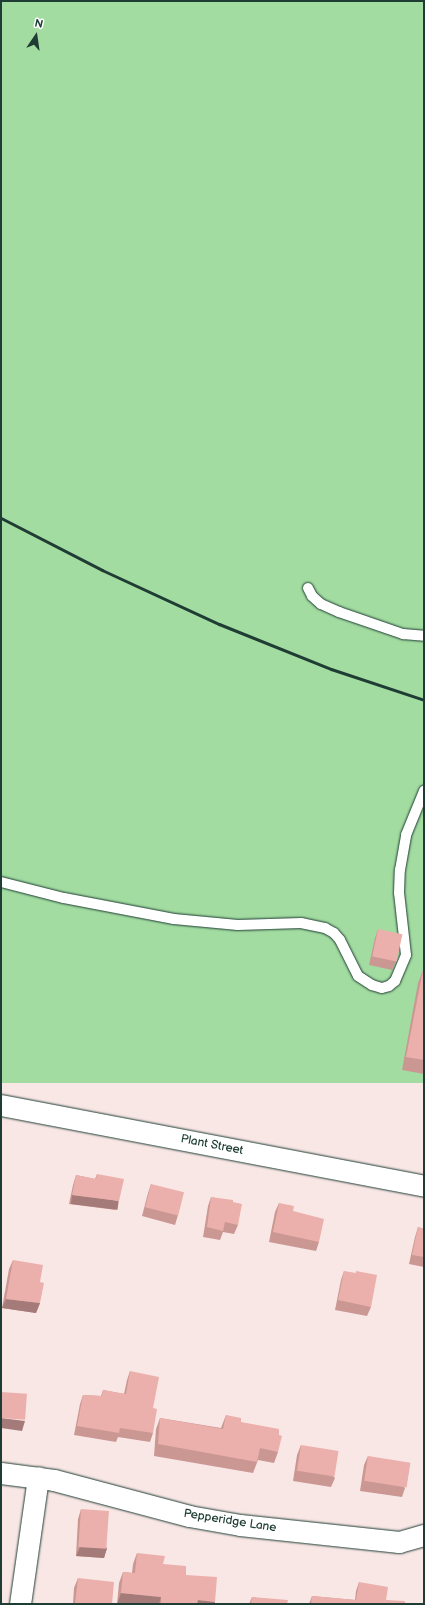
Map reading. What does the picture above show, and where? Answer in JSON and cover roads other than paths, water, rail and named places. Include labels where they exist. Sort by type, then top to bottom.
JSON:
[{"type":"street","name":"Plant Street","points":[[1,1105],[424,1186]]},
{"type":"street","name":"Pepperidge Lane","points":[[1,1474],[38,1477],[76,1485],[189,1516],[240,1525],[399,1542],[424,1535]]},
{"type":"street","points":[[20,1604],[38,1477]]},
{"type":"lane","points":[[308,588],[312,596],[321,604],[338,612],[403,634],[424,636]]},
{"type":"lane","points":[[1,882],[64,898],[174,919],[238,925],[301,923],[324,928],[334,933],[340,940],[358,976],[372,985],[382,988],[390,986],[395,981],[406,955],[399,893],[400,870],[408,831],[424,791]]},
{"type":"railway","points":[[1,518],[102,570],[219,624],[331,669],[424,700]]}]
